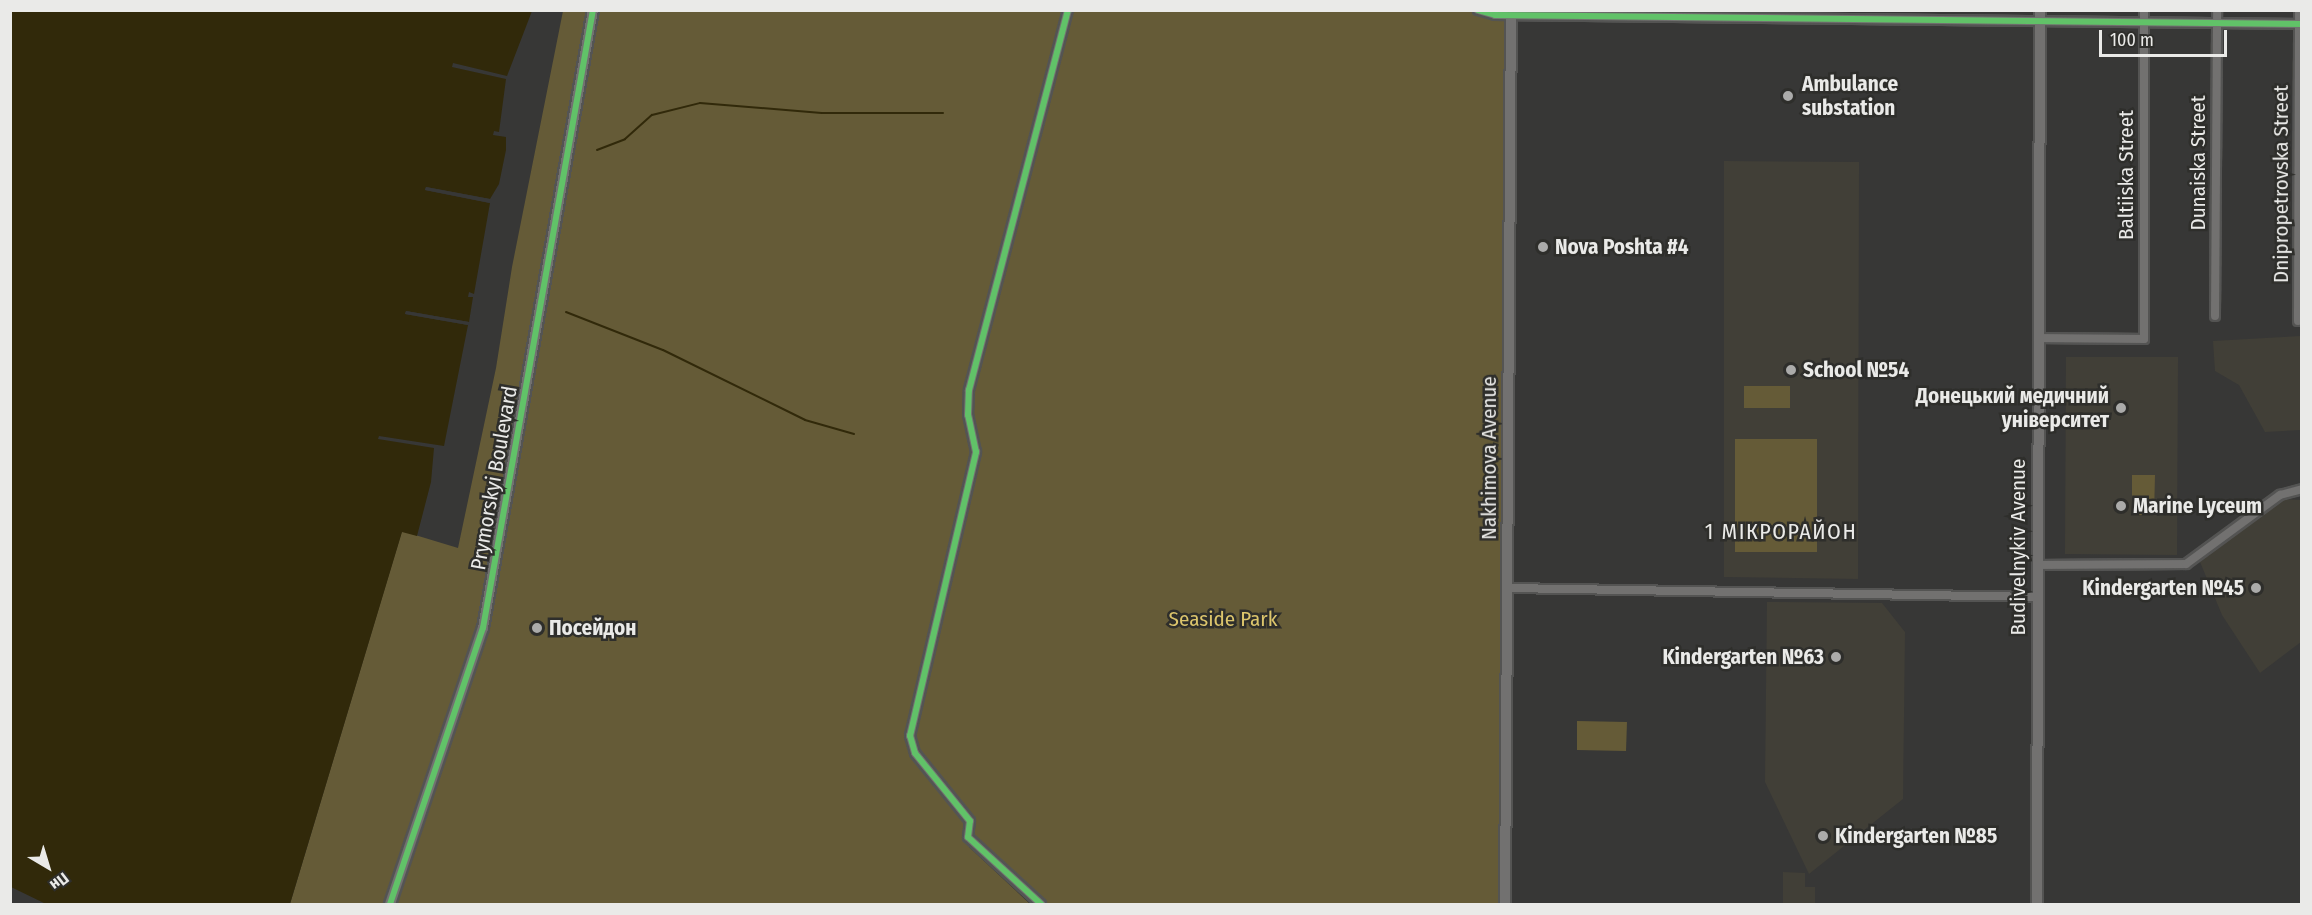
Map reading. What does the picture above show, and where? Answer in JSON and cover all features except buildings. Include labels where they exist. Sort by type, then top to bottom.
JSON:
[{"type":"main road","name":"Prymorskyi Boulevard","points":[[390,904],[483,628],[593,10]]},
{"type":"main road","name":"Nakhimova Avenue","points":[[1505,904],[1511,13]]},
{"type":"main road","name":"Budivelnykiv Avenue","points":[[2037,904],[2040,15]]},
{"type":"street","points":[[1041,904],[968,837],[970,821],[915,753],[910,736],[976,452],[968,415],[969,390],[1068,10]]},
{"type":"street","points":[[1478,10],[1511,13],[2040,15],[2144,22],[2300,24]]},
{"type":"street","name":"Baltiiska Street","points":[[2038,338],[2144,339],[2144,10]]},
{"type":"street","name":"Dunaiska Street","points":[[2215,316],[2217,10]]},
{"type":"street","name":"Dnipropetrovska Street","points":[[2298,321],[2300,10]]},
{"type":"street","points":[[2037,565],[2186,564],[2280,495],[2301,489]]},
{"type":"street","points":[[1508,588],[2037,597]]},
{"type":"shaded area","points":[[10,11],[532,11],[507,76],[453,63],[452,67],[506,79],[499,132],[494,131],[493,135],[506,137],[506,150],[499,184],[490,199],[426,187],[425,190],[490,203],[474,294],[469,292],[468,297],[473,297],[469,322],[406,311],[405,314],[468,325],[444,446],[379,436],[378,439],[434,448],[431,482],[417,536],[402,532],[290,904],[46,904],[11,887]]},
{"type":"shaded area","name":"School №54","points":[[1724,161],[1859,162],[1858,579],[1724,577]]},
{"type":"shaded area","points":[[2301,336],[2301,430],[2265,432],[2239,385],[2215,371],[2213,341]]},
{"type":"shaded area","points":[[2066,357],[2178,357],[2177,555],[2065,554]]},
{"type":"shaded area","name":"Kindergarten №45","points":[[2282,499],[2301,500],[2301,642],[2260,673],[2222,615],[2200,562]]},
{"type":"shaded area","points":[[1767,602],[1882,603],[1905,632],[1903,799],[1809,874],[1765,782]]},
{"type":"shaded area","points":[[1783,872],[1805,873],[1805,887],[1815,887],[1815,904],[1783,904]]},
{"type":"green space","points":[[563,11],[589,11],[478,627],[384,904],[290,904],[402,531],[458,548],[496,368],[512,267]]},
{"type":"green space","name":"Seaside Park","points":[[599,11],[1510,11],[1502,904],[1041,904],[971,840],[969,847],[1030,904],[396,904],[488,631]]},
{"type":"green space","points":[[1744,386],[1790,386],[1790,408],[1744,408]]},
{"type":"green space","points":[[1735,439],[1817,439],[1817,552],[1735,552]]},
{"type":"green space","points":[[2132,475],[2155,475],[2154,515],[2132,515]]},
{"type":"green space","points":[[1577,721],[1627,722],[1626,751],[1577,750]]},
{"type":"pier","points":[[426,187],[490,199],[490,203],[425,190]]},
{"type":"pier","points":[[406,311],[469,322],[468,325],[405,314]]},
{"type":"waterway","points":[[597,150],[625,139],[652,115],[700,103],[822,113],[943,113]]},
{"type":"waterway","points":[[566,312],[663,350],[805,420],[854,434]]},
{"type":"cycle path","points":[[390,904],[483,628],[593,10]]},
{"type":"cycle path","points":[[1041,904],[968,837],[970,821],[915,753],[910,736],[976,452],[968,415],[969,390],[1068,10]]},
{"type":"cycle path","points":[[1478,10],[1495,15],[2302,24]]},
{"type":"place","name":"Ambulance substation","points":[[1788,96]]},
{"type":"place","name":"Nova Poshta #4","points":[[1543,247]]},
{"type":"place","name":"School №54","points":[[1791,370]]},
{"type":"place","name":"Донецький медичний університет","points":[[2121,408]]},
{"type":"place","name":"Marine Lyceum","points":[[2121,506]]},
{"type":"place","name":"Kindergarten №45","points":[[2256,588]]},
{"type":"place","name":"Посейдон","points":[[537,628]]},
{"type":"place","name":"Kindergarten №63","points":[[1836,657]]},
{"type":"place","name":"Kindergarten №85","points":[[1823,836]]},
{"type":"district","name":"1 МІКРОРАЙОН","points":[[1781,532]]}]
